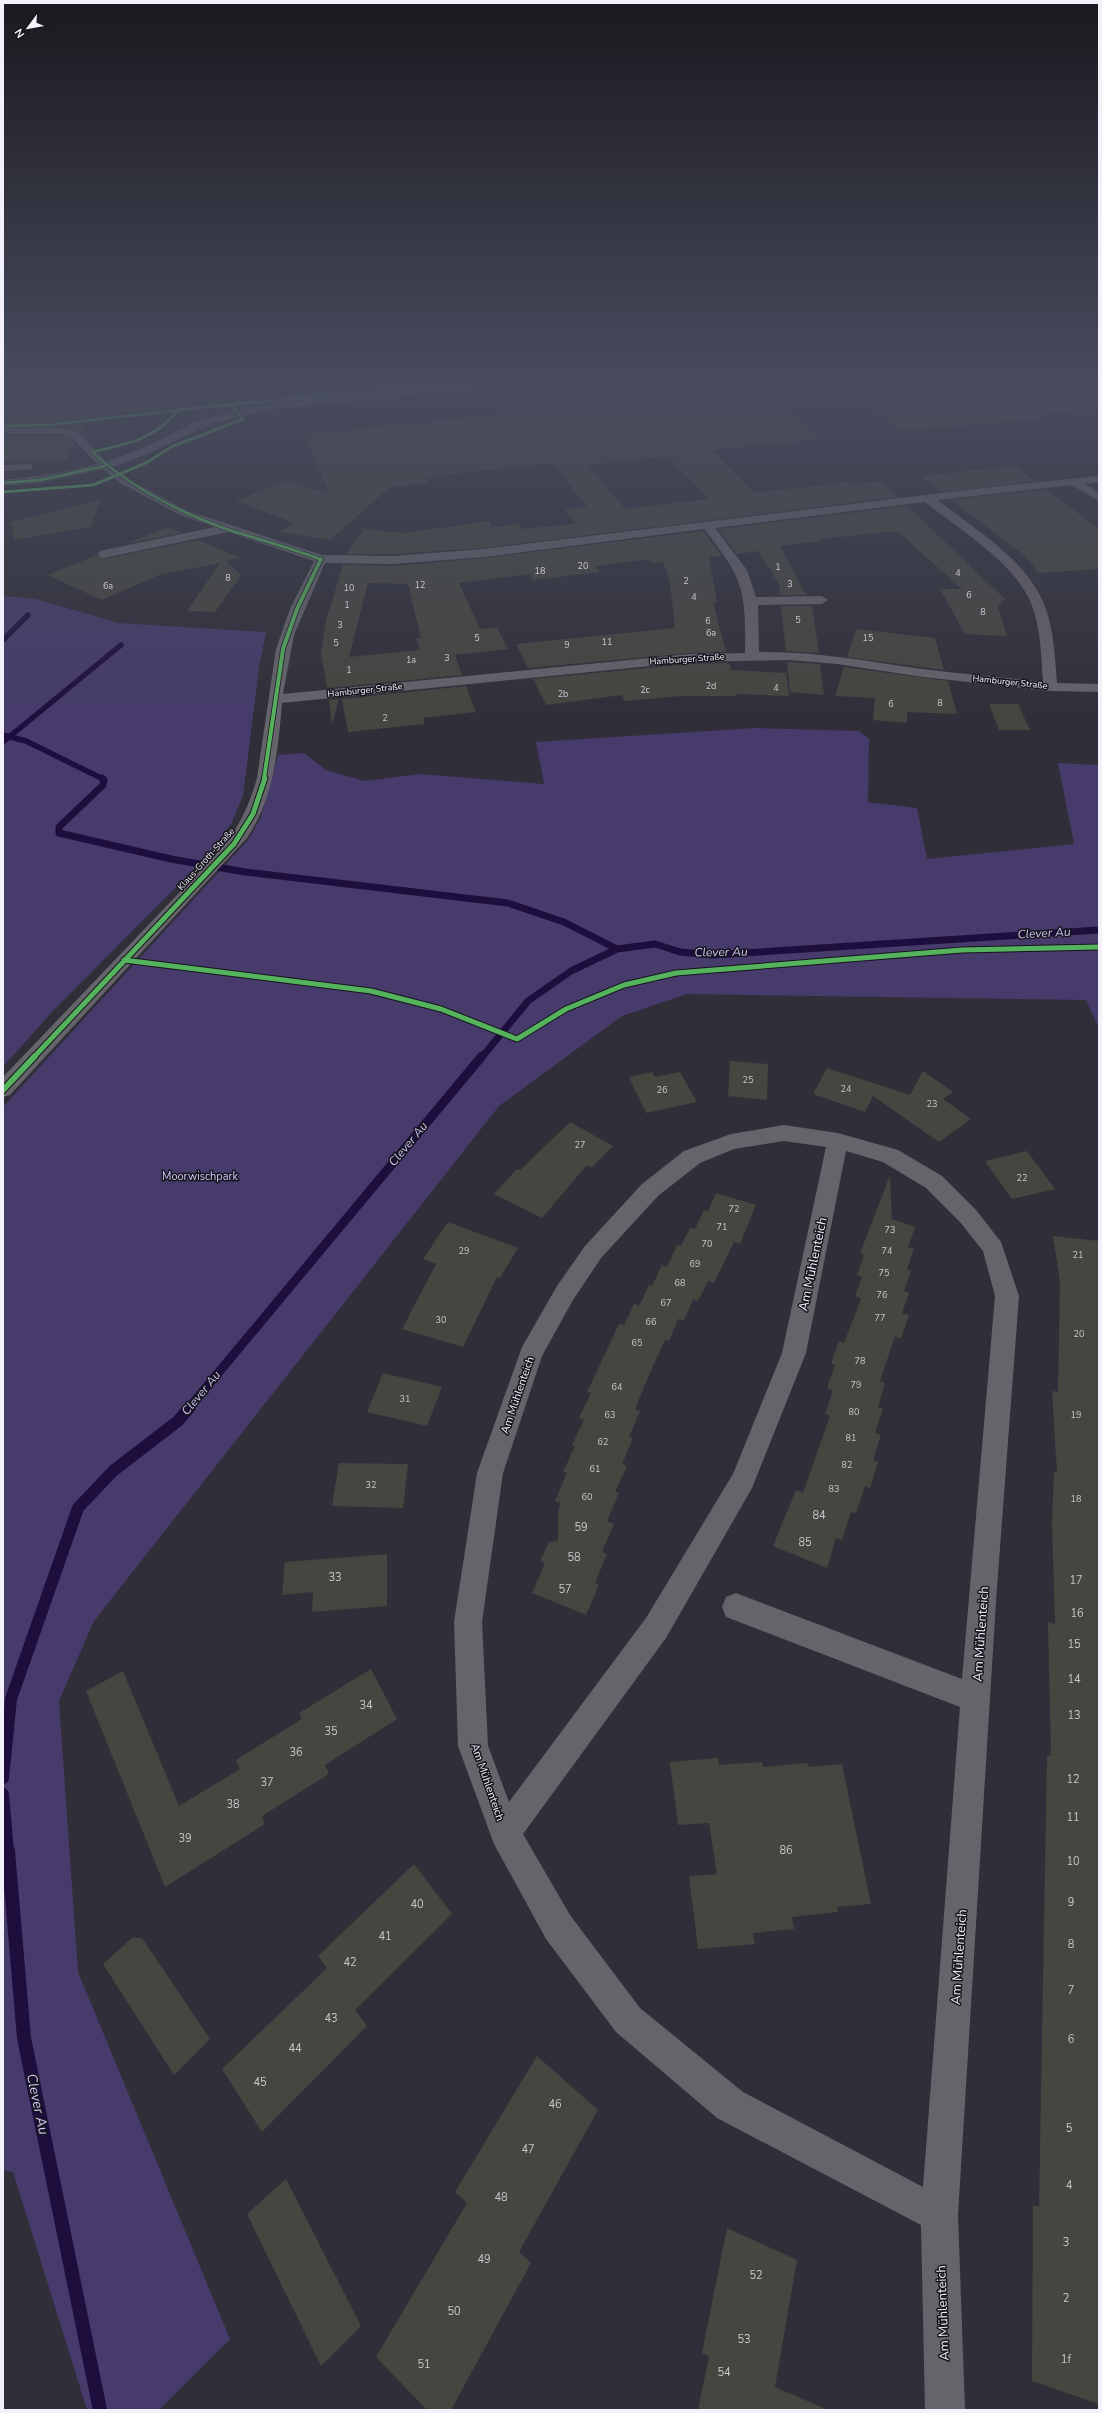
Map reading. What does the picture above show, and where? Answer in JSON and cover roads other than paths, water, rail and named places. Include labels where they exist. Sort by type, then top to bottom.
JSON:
[{"type":"street","points":[[158,499],[184,512],[321,559],[393,560],[484,553],[923,499]]},
{"type":"street","points":[[929,499],[1010,565],[1034,595],[1046,635],[1050,687]]},
{"type":"street","points":[[707,525],[741,570],[750,601],[753,622],[752,656]]},
{"type":"street","points":[[104,554],[229,528]]},
{"type":"street","name":"Klaus-Groth-Straße","points":[[3,1090],[240,835],[253,815],[260,796],[270,746],[280,662],[294,610],[321,559]]},
{"type":"street","points":[[750,601],[822,600]]},
{"type":"street","name":"Hamburger Straße","points":[[276,700],[682,658],[752,656],[837,660],[923,673],[1050,687],[1099,688]]},
{"type":"street","name":"Am Mühlenteich","points":[[939,2215],[730,2105],[628,2020],[558,1927],[505,1833],[473,1746],[468,1622],[490,1473],[531,1354],[565,1293],[593,1252],[650,1190],[692,1157],[731,1142],[784,1134],[838,1141],[890,1156],[934,1182],[968,1216],[993,1248],[1007,1296],[939,2215],[945,2410]]},
{"type":"street","name":"Am Mühlenteich","points":[[505,1833],[656,1628],[743,1480],[794,1353],[838,1141]]},
{"type":"street","points":[[736,1607],[976,1699]]},
{"type":"waterway","points":[[3,640],[28,615]]},
{"type":"waterway","points":[[9,737],[121,645]]},
{"type":"waterway","points":[[3,735],[9,737]]},
{"type":"waterway","points":[[3,742],[9,737]]},
{"type":"waterway","points":[[9,737],[26,741],[103,779]]},
{"type":"waterway","points":[[103,779],[103,785],[59,827],[59,833],[171,859],[245,872],[508,903],[564,922],[617,949]]},
{"type":"waterway","name":"Clever Au","points":[[617,949],[655,944],[680,952],[712,955],[1099,930]]},
{"type":"waterway","name":"Clever Au","points":[[482,1057],[528,1001],[571,971],[617,949]]},
{"type":"waterway","name":"Clever Au","points":[[189,1408],[482,1056]]},
{"type":"waterway","name":"Clever Au","points":[[3,1778],[11,1699],[78,1508],[113,1471],[178,1421],[190,1407]]},
{"type":"waterway","name":"Clever Au","points":[[3,1794],[8,1852]]},
{"type":"waterway","name":"Clever Au","points":[[8,1851],[24,2038],[100,2410]]},
{"type":"park label","name":"Moorwischpark","points":[[200,1176]]}]
